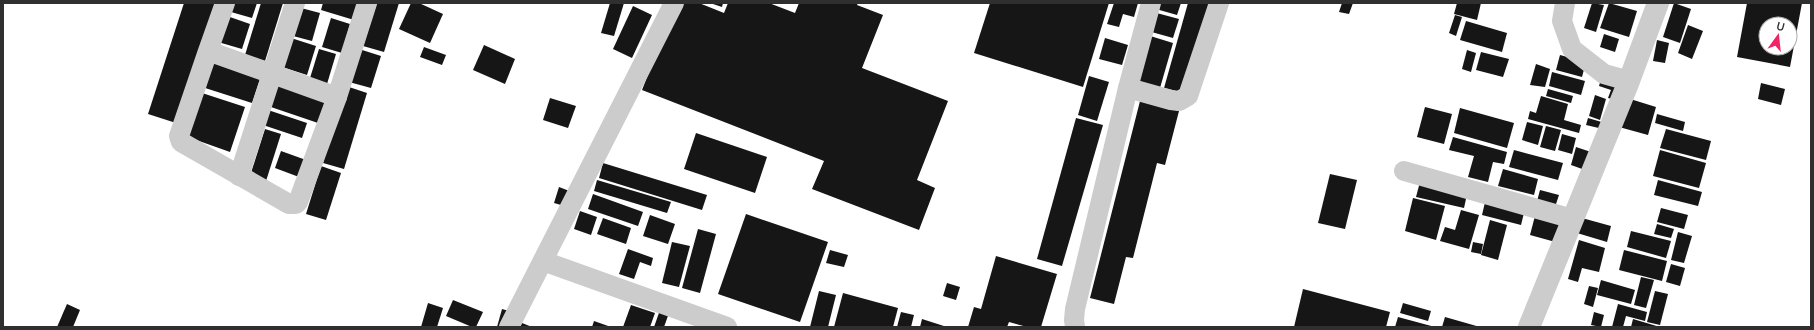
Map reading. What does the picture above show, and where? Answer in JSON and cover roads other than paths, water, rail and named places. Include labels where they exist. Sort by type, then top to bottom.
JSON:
[{"type":"street","points":[[225,3],[179,139],[181,142],[289,204],[296,204],[298,202],[337,97],[367,3]]},
{"type":"street","points":[[239,176],[295,3]]},
{"type":"street","points":[[509,327],[674,3]]},
{"type":"street","points":[[1075,327],[1075,308],[1128,88],[1151,3]]},
{"type":"street","points":[[1128,88],[1178,101],[1188,96],[1219,3]]},
{"type":"street","points":[[1565,3],[1562,21],[1572,49],[1604,74],[1629,81]]},
{"type":"street","points":[[1529,327],[1629,81],[1658,3]]},
{"type":"street","points":[[208,51],[337,97]]},
{"type":"street","points":[[1404,171],[1573,219]]},
{"type":"street","points":[[543,261],[726,327]]}]
